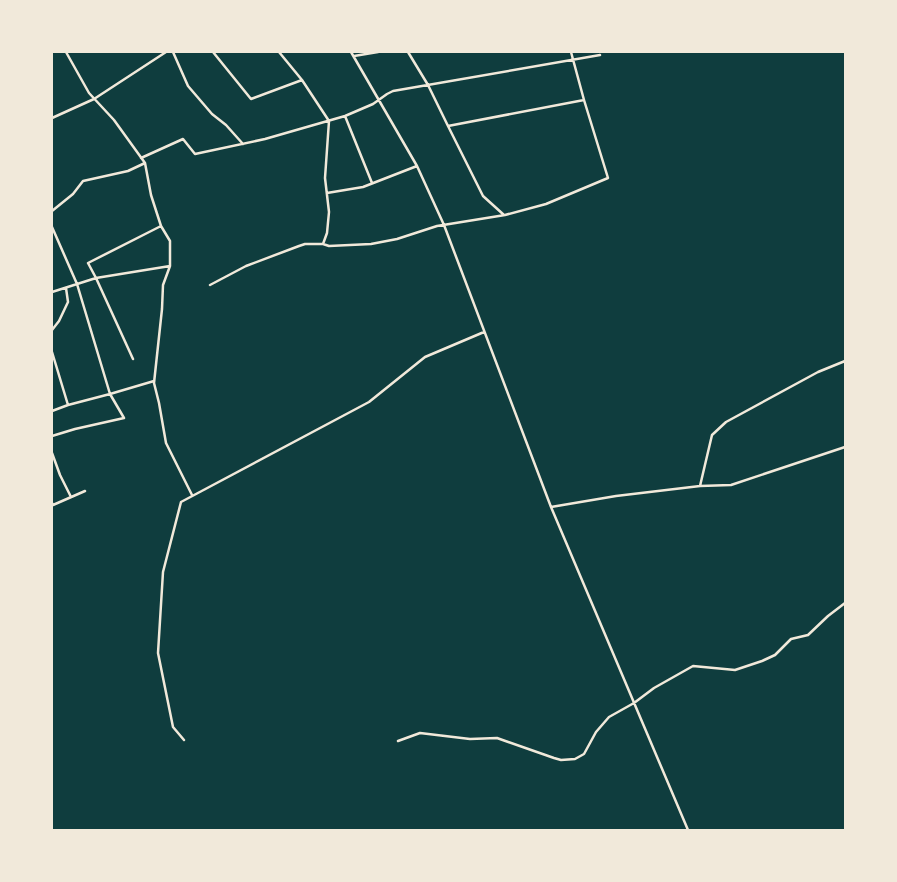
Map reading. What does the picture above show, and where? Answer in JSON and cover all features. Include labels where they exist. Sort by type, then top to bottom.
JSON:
[{"type":"street","points":[[66,52],[89,93],[114,120],[145,163],[151,195],[161,226],[170,241],[170,266],[163,285],[162,309],[154,381],[166,444],[192,495]]},
{"type":"street","points":[[52,118],[94,98],[166,52]]},
{"type":"street","points":[[173,52],[188,86],[212,114],[226,125],[243,144]]},
{"type":"street","points":[[213,52],[251,99],[302,80]]},
{"type":"street","points":[[279,52],[302,80],[329,121],[326,178],[328,212],[327,233],[323,244]]},
{"type":"street","points":[[351,52],[417,166],[444,225],[551,507],[688,830]]},
{"type":"street","points":[[354,56],[378,52]]},
{"type":"street","points":[[408,52],[428,85],[483,196],[505,215]]},
{"type":"street","points":[[210,285],[246,266],[305,244],[323,244],[329,246],[371,244],[397,239],[437,226],[505,215],[546,204],[608,178],[571,52]]},
{"type":"street","points":[[141,158],[183,140],[195,154],[265,139],[345,116],[378,101],[393,91],[600,55]]},
{"type":"street","points":[[448,126],[584,100]]},
{"type":"street","points":[[345,116],[372,183]]},
{"type":"street","points":[[52,211],[73,194],[83,181],[128,171],[145,163]]},
{"type":"street","points":[[327,193],[363,187],[417,166]]},
{"type":"street","points":[[133,359],[96,278],[88,264],[161,226]]},
{"type":"street","points":[[52,227],[78,284],[110,394],[124,418],[75,429],[52,436]]},
{"type":"street","points":[[52,292],[96,278],[170,266]]},
{"type":"street","points":[[52,330],[59,321],[68,302],[66,288]]},
{"type":"street","points":[[184,740],[173,727],[158,653],[163,572],[181,502],[369,402],[425,357],[484,332]]},
{"type":"street","points":[[52,352],[68,405]]},
{"type":"street","points":[[700,486],[712,434],[726,422],[818,372],[845,360]]},
{"type":"street","points":[[52,411],[68,405],[154,381]]},
{"type":"street","points":[[551,507],[616,496],[700,486],[731,485],[845,447]]},
{"type":"street","points":[[52,453],[60,475],[71,497]]},
{"type":"street","points":[[52,503],[53,505],[84,491]]},
{"type":"street","points":[[398,740],[420,733],[470,739],[497,738],[561,760],[575,759],[584,754],[596,732],[609,717],[634,703],[654,688],[693,666],[735,670],[775,655],[791,640],[808,635],[828,616],[845,603]]}]
